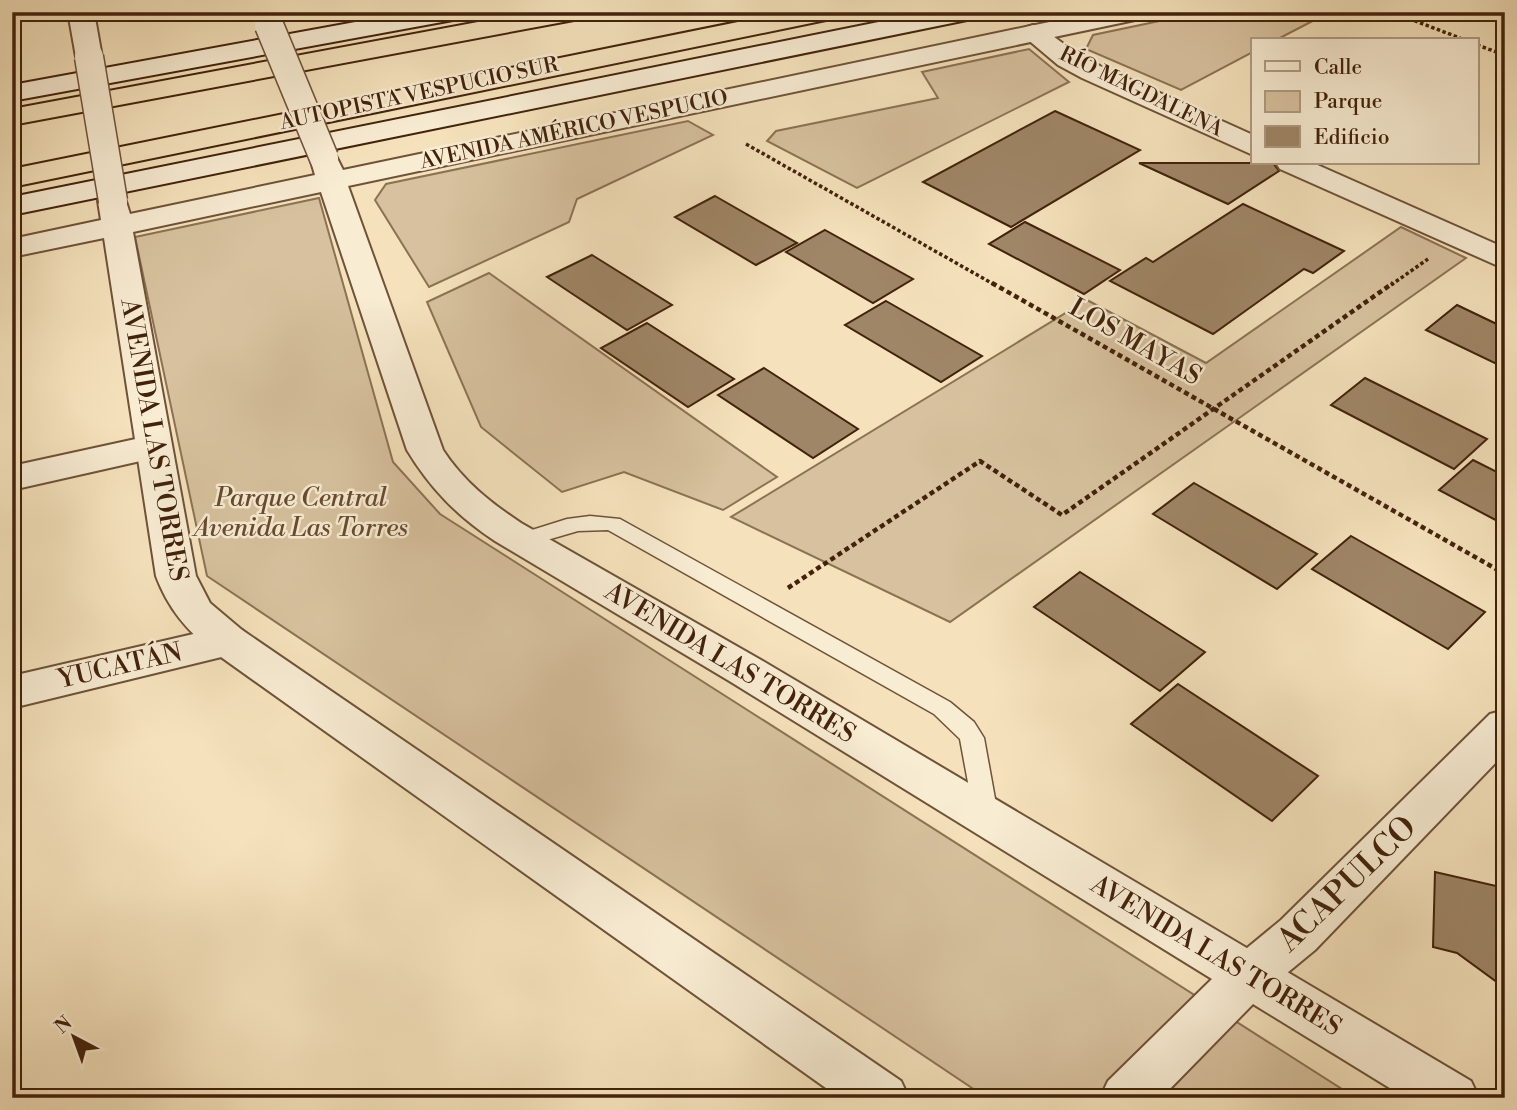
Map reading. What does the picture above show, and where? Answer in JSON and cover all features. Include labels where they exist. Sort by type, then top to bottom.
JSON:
[{"type":"highway","name":"AUTOPISTA VESPUCIO SUR","points":[[12,117],[574,12]]},
{"type":"highway","name":"AUTOPISTA VESPUCIO SUR","points":[[12,178],[826,12]]},
{"type":"street","name":"AVENIDA LAS TORRES","points":[[82,12],[176,576],[181,591],[197,616],[883,1098]]},
{"type":"street","points":[[12,93],[453,12]]},
{"type":"street","name":"AVENIDA AMÉRICO VESPUCIO","points":[[12,206],[967,12]]},
{"type":"street","name":"AVENIDA AMÉRICO VESPUCIO","points":[[12,247],[115,213],[1135,12]]},
{"type":"street","name":"AVENIDA LAS TORRES","points":[[267,18],[328,170],[425,450],[443,478],[466,503],[523,540],[986,815],[1247,977],[1453,1098]]},
{"type":"street","name":"RÍO MAGDALENA","points":[[1033,33],[1078,66],[1251,145]]},
{"type":"street","points":[[1292,164],[1505,260]]},
{"type":"street","points":[[12,478],[154,447]]},
{"type":"street","name":"YUCATÁN","points":[[12,692],[228,640]]},
{"type":"street","name":"ACAPULCO","points":[[1126,1098],[1247,977],[1298,935],[1505,726]]},
{"type":"lane","points":[[523,540],[589,521],[613,524],[955,717],[966,728],[976,750],[986,815]]},
{"type":"path","points":[[1392,12],[1460,38]]},
{"type":"path","points":[[1478,45],[1505,55]]},
{"type":"path","name":"LOS MAYAS","points":[[746,144],[1505,574]]},
{"type":"path","points":[[761,606],[980,461],[1062,515],[1457,239]]},
{"type":"green space","points":[[1202,12],[1330,12],[1280,38],[1251,38],[1251,53],[1181,90],[1086,49],[1093,35]]},
{"type":"green space","points":[[1029,49],[1069,82],[857,188],[767,141],[776,131],[938,98],[922,72]]},
{"type":"green space","points":[[688,121],[713,135],[577,199],[569,222],[429,287],[375,200],[386,184]]},
{"type":"green space","name":"Parque Central Avenida Las Torres","points":[[319,198],[393,462],[440,514],[1356,1098],[987,1098],[207,576],[135,237]]},
{"type":"green space","points":[[1401,227],[1466,258],[950,622],[731,517],[1087,300],[1206,363]]},
{"type":"green space","points":[[489,273],[777,477],[723,510],[624,472],[562,492],[481,427],[427,302]]},
{"type":"building","points":[[1055,111],[1140,150],[1011,227],[923,182]]},
{"type":"building","points":[[1139,163],[1274,164],[1279,171],[1228,204]]},
{"type":"building","points":[[715,196],[797,243],[756,265],[675,217]]},
{"type":"building","points":[[1243,204],[1344,251],[1313,273],[1304,269],[1213,334],[1110,281],[1146,258],[1153,262]]},
{"type":"building","points":[[1025,222],[1120,270],[1084,294],[989,244]]},
{"type":"building","points":[[825,230],[913,279],[873,303],[786,252]]},
{"type":"building","points":[[592,255],[672,305],[627,330],[547,277]]},
{"type":"building","points":[[886,301],[982,356],[941,382],[845,325]]},
{"type":"building","points":[[1457,305],[1505,328],[1505,368],[1426,330]]},
{"type":"building","points":[[647,323],[734,379],[688,407],[601,348]]},
{"type":"building","points":[[764,368],[858,429],[813,458],[718,395]]},
{"type":"building","points":[[1365,378],[1487,439],[1454,469],[1331,405]]},
{"type":"building","points":[[1473,460],[1505,476],[1505,525],[1439,490]]},
{"type":"building","points":[[1194,483],[1317,554],[1277,589],[1153,514]]},
{"type":"building","points":[[1351,536],[1485,612],[1448,649],[1312,569]]},
{"type":"building","points":[[1080,572],[1205,652],[1160,691],[1034,607]]},
{"type":"building","points":[[1178,684],[1318,776],[1272,821],[1131,724]]},
{"type":"building","points":[[1435,872],[1505,888],[1505,988],[1457,953],[1433,947]]}]
